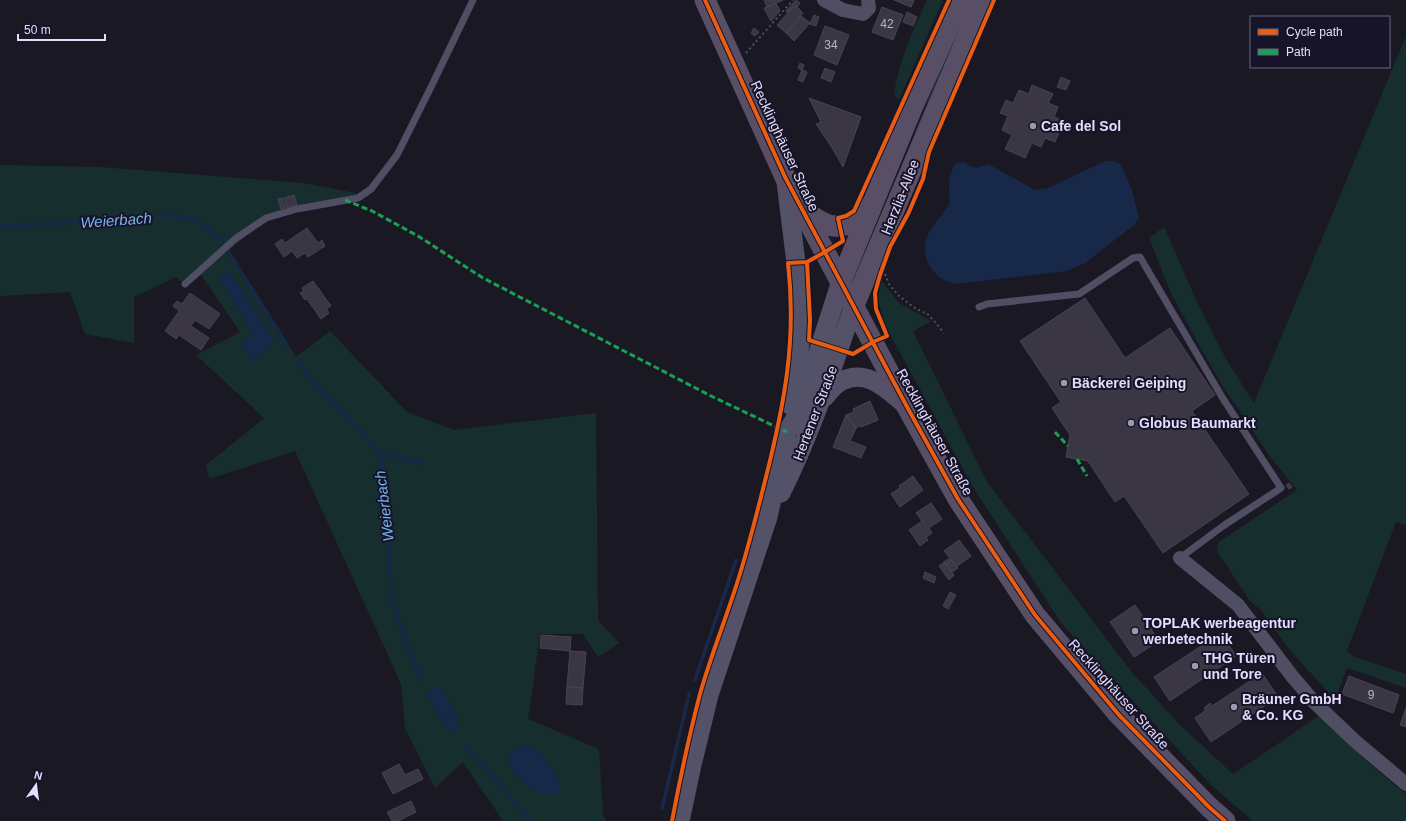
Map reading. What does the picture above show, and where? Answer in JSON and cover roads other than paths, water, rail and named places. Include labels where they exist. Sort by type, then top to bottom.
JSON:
[{"type":"main road","name":"Recklinghäuser Straße","points":[[705,0],[785,177],[906,405],[958,499],[1035,615],[1119,715],[1209,807],[1225,821]]},
{"type":"main road","name":"Herzlia-Allee","points":[[841,282],[912,108],[961,0]]},
{"type":"main road","name":"Herzlia-Allee","points":[[854,305],[879,266],[983,0]]},
{"type":"main road","points":[[785,177],[796,263],[800,314],[800,343],[787,432]]},
{"type":"main road","points":[[802,209],[823,223],[837,227],[855,222],[865,213],[876,198]]},
{"type":"main road","name":"Hertener Straße","points":[[680,821],[709,695],[768,518],[787,432],[799,412],[841,282]]},
{"type":"main road","name":"Hertener Straße","points":[[768,518],[798,459],[821,400],[854,305]]},
{"type":"main road","points":[[821,400],[841,381],[856,376],[870,378],[906,405]]},
{"type":"street","points":[[832,1],[843,10],[863,14],[869,8],[868,0]]},
{"type":"street","points":[[1180,558],[1238,605],[1287,670],[1314,702],[1355,741],[1406,784]]},
{"type":"lane","points":[[185,284],[235,239],[266,218],[297,209],[358,198],[371,189],[396,155],[432,85],[472,0]]},
{"type":"lane","points":[[979,308],[987,304],[1080,294],[1133,258],[1140,257],[1222,397],[1281,488],[1223,526],[1180,558]]},
{"type":"water","points":[[1105,161],[1113,161],[1121,164],[1132,190],[1139,218],[1134,225],[1085,263],[1067,271],[956,284],[941,278],[929,265],[925,255],[926,239],[934,224],[950,202],[949,182],[951,172],[956,163],[965,162],[970,166],[977,168],[988,164],[1035,190],[1048,188]]},
{"type":"water","points":[[230,271],[274,342],[254,361],[240,345],[253,333],[219,278]]},
{"type":"water","points":[[439,687],[450,702],[457,717],[458,729],[452,733],[447,728],[427,695],[429,690]]},
{"type":"water","points":[[524,744],[532,746],[544,757],[556,775],[559,782],[560,793],[548,794],[536,791],[520,779],[512,770],[509,762],[513,750]]},
{"type":"waterway","name":"Weierbach","points":[[0,227],[173,216],[197,220],[209,229],[222,243]]},
{"type":"waterway","name":"Weierbach","points":[[228,251],[287,345]]},
{"type":"waterway","name":"Weierbach","points":[[296,358],[305,372],[378,452],[381,464],[389,531],[391,596],[409,652],[421,680]]},
{"type":"waterway","points":[[378,452],[422,463]]},
{"type":"waterway","points":[[695,680],[736,560]]},
{"type":"waterway","points":[[662,809],[689,694]]},
{"type":"waterway","name":"Weierbach","points":[[466,745],[530,821]]},
{"type":"place","name":"Cafe del Sol","points":[[1033,126]]},
{"type":"place","name":"Bäckerei Geiping","points":[[1064,383]]},
{"type":"place","name":"Globus Baumarkt","points":[[1131,423]]},
{"type":"place","name":"TOPLAK werbeagentur werbetechnik","points":[[1135,631]]},
{"type":"place","name":"THG Türen und Tore","points":[[1195,666]]},
{"type":"place","name":"Bräuner GmbH & Co. KG","points":[[1234,707]]}]
